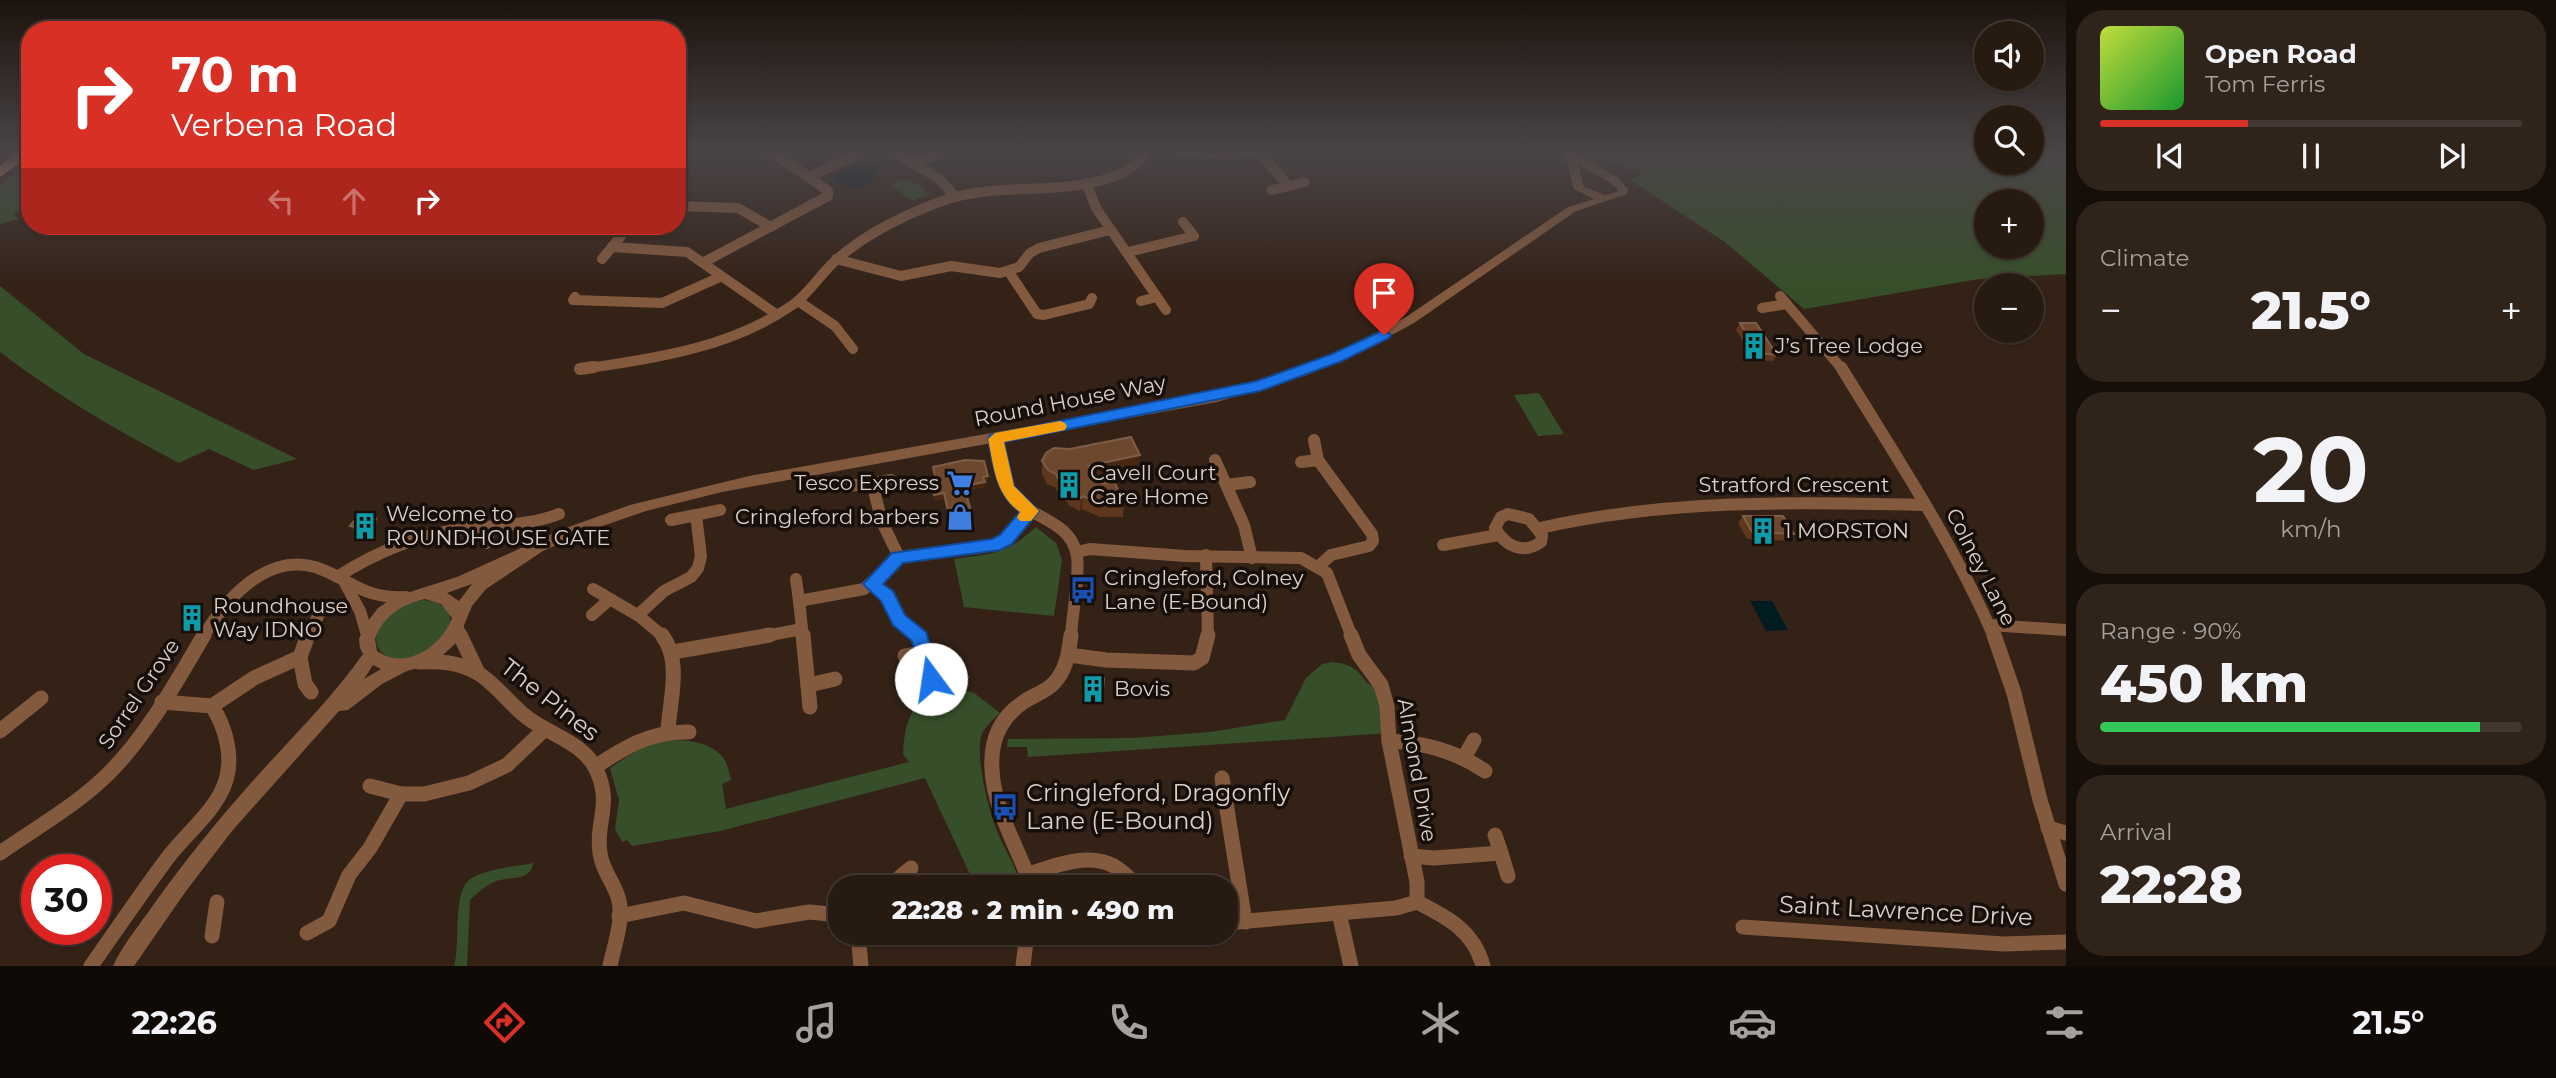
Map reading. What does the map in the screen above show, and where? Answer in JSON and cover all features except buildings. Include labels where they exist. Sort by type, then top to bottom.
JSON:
[{"type":"street","points":[[704,262],[828,196]]},
{"type":"street","points":[[580,369],[684,353],[727,341],[798,300],[836,259],[922,209],[955,196]]},
{"type":"street","points":[[1089,196],[1166,310]]},
{"type":"street","points":[[1572,209],[1575,196]]},
{"type":"street","points":[[1599,196],[1604,199],[1619,196]]},
{"type":"street","name":"Round House Way","points":[[368,635],[373,622],[384,611],[417,595],[469,579],[603,519],[695,493],[1217,397],[1302,372],[1350,352],[1409,320],[1572,209],[1604,199]]},
{"type":"street","points":[[686,206],[738,208],[771,227]]},
{"type":"street","points":[[1184,222],[1203,247]]},
{"type":"street","points":[[836,259],[901,276],[951,266],[987,273],[1009,272],[1019,268],[1030,253],[1039,247],[1111,230]]},
{"type":"street","points":[[602,259],[621,236]]},
{"type":"street","points":[[1128,252],[1194,236]]},
{"type":"street","points":[[612,247],[680,250],[704,262],[776,314]]},
{"type":"street","points":[[1009,272],[1037,314],[1044,315],[1089,304],[1092,298]]},
{"type":"street","points":[[571,299],[592,303],[662,303],[720,276]]},
{"type":"street","points":[[1141,301],[1157,297]]},
{"type":"street","points":[[798,300],[835,326],[853,349]]},
{"type":"street","name":"Colney Lane","points":[[1762,308],[1783,300],[1836,359],[1925,505],[1990,625],[2014,693],[2048,828],[2066,884]]},
{"type":"street","points":[[584,315],[592,303]]},
{"type":"street","points":[[995,439],[1006,488],[1016,501],[1063,528],[1074,542],[1077,552],[1069,655],[1053,685],[1006,716],[998,728],[992,748],[997,800],[1028,875]]},
{"type":"street","points":[[1077,552],[1090,549],[1301,558],[1319,566],[1331,555],[1369,546],[1373,541],[1372,534],[1318,460],[1314,440]]},
{"type":"street","points":[[1215,460],[1244,525],[1252,558]]},
{"type":"street","points":[[1301,462],[1318,460]]},
{"type":"street","points":[[848,486],[891,480]]},
{"type":"street","points":[[1227,485],[1250,482]]},
{"type":"street","points":[[872,483],[875,505],[883,517],[890,546],[898,557]]},
{"type":"street","name":"Stratford Crescent","points":[[1540,528],[1634,510],[1741,501],[1925,505]]},
{"type":"street","points":[[671,520],[720,510]]},
{"type":"street","points":[[799,601],[848,593],[872,584],[898,557],[969,545],[995,545],[1006,539],[1031,511]]},
{"type":"street","points":[[410,663],[390,665],[371,655],[360,611],[341,580],[366,557],[424,536],[466,529],[533,524],[559,514]]},
{"type":"street","points":[[1508,514],[1526,517],[1540,528],[1541,542],[1528,549],[1510,545],[1498,536],[1496,522],[1508,514]]},
{"type":"street","points":[[638,615],[664,591],[691,577],[698,568],[701,556],[696,515]]},
{"type":"street","points":[[486,543],[490,528]]},
{"type":"street","points":[[1443,545],[1498,536]]},
{"type":"street","name":"Round House Way","points":[[313,729],[376,679],[443,647],[471,594],[539,546]]},
{"type":"street","points":[[1069,655],[1106,660],[1194,663],[1202,658],[1208,635],[1206,555]]},
{"type":"street","name":"Almond Drive","points":[[1319,566],[1327,573],[1359,655],[1381,685],[1387,706],[1389,741],[1417,882],[1417,902]]},
{"type":"street","name":"Sorrel Grove","points":[[0,853],[96,784],[121,760],[162,702],[218,611],[236,592],[260,576],[284,567],[314,567],[376,598],[417,595]]},
{"type":"street","points":[[796,579],[810,707]]},
{"type":"street","points":[[872,584],[887,596],[899,620],[920,637],[931,679]]},
{"type":"street","points":[[593,589],[638,615],[664,635],[673,652],[668,730]]},
{"type":"street","points":[[417,595],[443,596],[453,603],[458,620]]},
{"type":"street","points":[[593,615],[610,599]]},
{"type":"street","points":[[311,692],[305,684],[300,657],[306,638],[323,607]]},
{"type":"street","name":"The Pines","points":[[458,620],[464,648],[478,673],[526,717],[587,755],[595,767],[603,787],[606,807],[599,850],[603,869],[619,899],[619,916],[610,966]]},
{"type":"street","points":[[1990,625],[2066,630]]},
{"type":"street","points":[[673,652],[802,629]]},
{"type":"street","points":[[905,656],[924,653]]},
{"type":"street","name":"Round House Way","points":[[124,966],[161,910],[224,827],[344,694],[371,655]]},
{"type":"street","points":[[162,702],[212,706],[247,680],[300,657]]},
{"type":"street","name":"The Pines","points":[[410,663],[447,661],[478,673]]},
{"type":"street","points":[[809,685],[835,679]]},
{"type":"street","points":[[0,731],[41,698]]},
{"type":"street","points":[[91,966],[167,858],[225,785],[225,736],[220,718],[212,706]]},
{"type":"street","points":[[370,786],[401,794],[424,794],[496,772],[523,752],[545,729]]},
{"type":"street","points":[[595,767],[649,735],[668,730],[689,732]]},
{"type":"street","points":[[1465,756],[1474,740]]},
{"type":"street","points":[[1389,741],[1431,744],[1465,756],[1485,771]]},
{"type":"street","points":[[1222,778],[1245,922]]},
{"type":"street","points":[[307,933],[329,921],[349,875],[370,848],[401,794]]},
{"type":"street","points":[[2048,828],[2066,832]]},
{"type":"street","points":[[1495,835],[1508,877]]},
{"type":"street","points":[[1411,856],[1434,858],[1501,853]]},
{"type":"street","points":[[1044,875],[1080,860],[1098,861],[1114,866],[1125,875]]},
{"type":"street","points":[[903,875],[911,868]]},
{"type":"street","points":[[212,936],[217,902]]},
{"type":"street","points":[[1238,922],[1396,908],[1417,902],[1457,923],[1467,932],[1476,945],[1483,966]]},
{"type":"street","points":[[619,916],[685,903],[706,906],[752,921],[773,920],[818,911],[828,913]]},
{"type":"street","points":[[1339,913],[1350,966]]},
{"type":"street","name":"Saint Lawrence Drive","points":[[1743,927],[2004,944],[2066,942]]},
{"type":"street","points":[[859,945],[862,966]]},
{"type":"street","points":[[1023,966],[1026,945]]},
{"type":"green space","points":[[0,196],[21,196],[21,209],[14,215],[19,219],[0,224]]},
{"type":"green space","points":[[905,196],[925,196],[912,201]]},
{"type":"green space","points":[[1655,196],[1974,196],[1974,259],[2044,259],[2044,196],[2066,196],[2066,274],[1974,273],[1974,280],[1804,309],[1725,242]]},
{"type":"green space","points":[[0,286],[84,354],[297,459],[254,470],[209,449],[179,463],[109,425],[0,352]]},
{"type":"green space","points":[[1539,393],[1564,434],[1538,436],[1514,395]]},
{"type":"green space","points":[[1036,527],[1056,543],[1062,560],[1054,616],[964,607],[954,559],[1007,548]]},
{"type":"green space","points":[[422,600],[440,604],[448,612],[450,622],[445,634],[423,653],[408,658],[393,658],[380,651],[376,640],[382,621],[399,607]]},
{"type":"green space","points":[[1332,662],[1353,668],[1376,687],[1390,733],[1028,757],[1027,747],[1007,747],[1008,739],[1133,738],[1210,732],[1285,720],[1306,678],[1322,664]]},
{"type":"green space","points":[[959,689],[974,693],[1000,713],[982,734],[981,768],[994,822],[1017,875],[970,875],[925,778],[720,831],[632,846],[627,840],[622,842],[615,829],[619,800],[610,768],[647,746],[681,740],[701,744],[718,752],[725,761],[731,780],[722,784],[726,809],[909,762],[903,754],[910,717],[922,701]]},
{"type":"green space","points":[[533,863],[528,873],[523,876],[494,882],[470,900],[467,966],[454,966],[460,897],[469,880],[490,871]]},
{"type":"water","points":[[1750,601],[1772,601],[1788,630],[1766,631]]},
{"type":"slow traffic","points":[[1025,517],[1031,511],[1016,501],[1006,488],[995,439],[1060,426]]},
{"type":"place","name":"J’s Tree Lodge","points":[[1754,346]]},
{"type":"place","name":"Tesco Express","points":[[960,483]]},
{"type":"place","name":"Cavell Court Care Home","points":[[1069,485]]},
{"type":"place","name":"Cringleford barbers","points":[[960,517]]},
{"type":"place","name":"Welcome to ROUNDHOUSE GATE","points":[[365,526]]},
{"type":"place","name":"1 MORSTON","points":[[1763,531]]},
{"type":"place","name":"Cringleford, Colney Lane (E-Bound)","points":[[1083,590]]},
{"type":"place","name":"Roundhouse Way IDNO","points":[[192,618]]},
{"type":"place","name":"Bovis","points":[[1093,689]]},
{"type":"place","name":"Cringleford, Dragonfly Lane (E-Bound)","points":[[1005,807]]},
{"type":"route","points":[[931,679],[920,637],[899,620],[887,596],[872,584],[898,557],[995,545],[1015,530],[1031,511],[1016,501],[1006,488],[995,439],[1217,397],[1260,386],[1337,358],[1384,335]]}]
